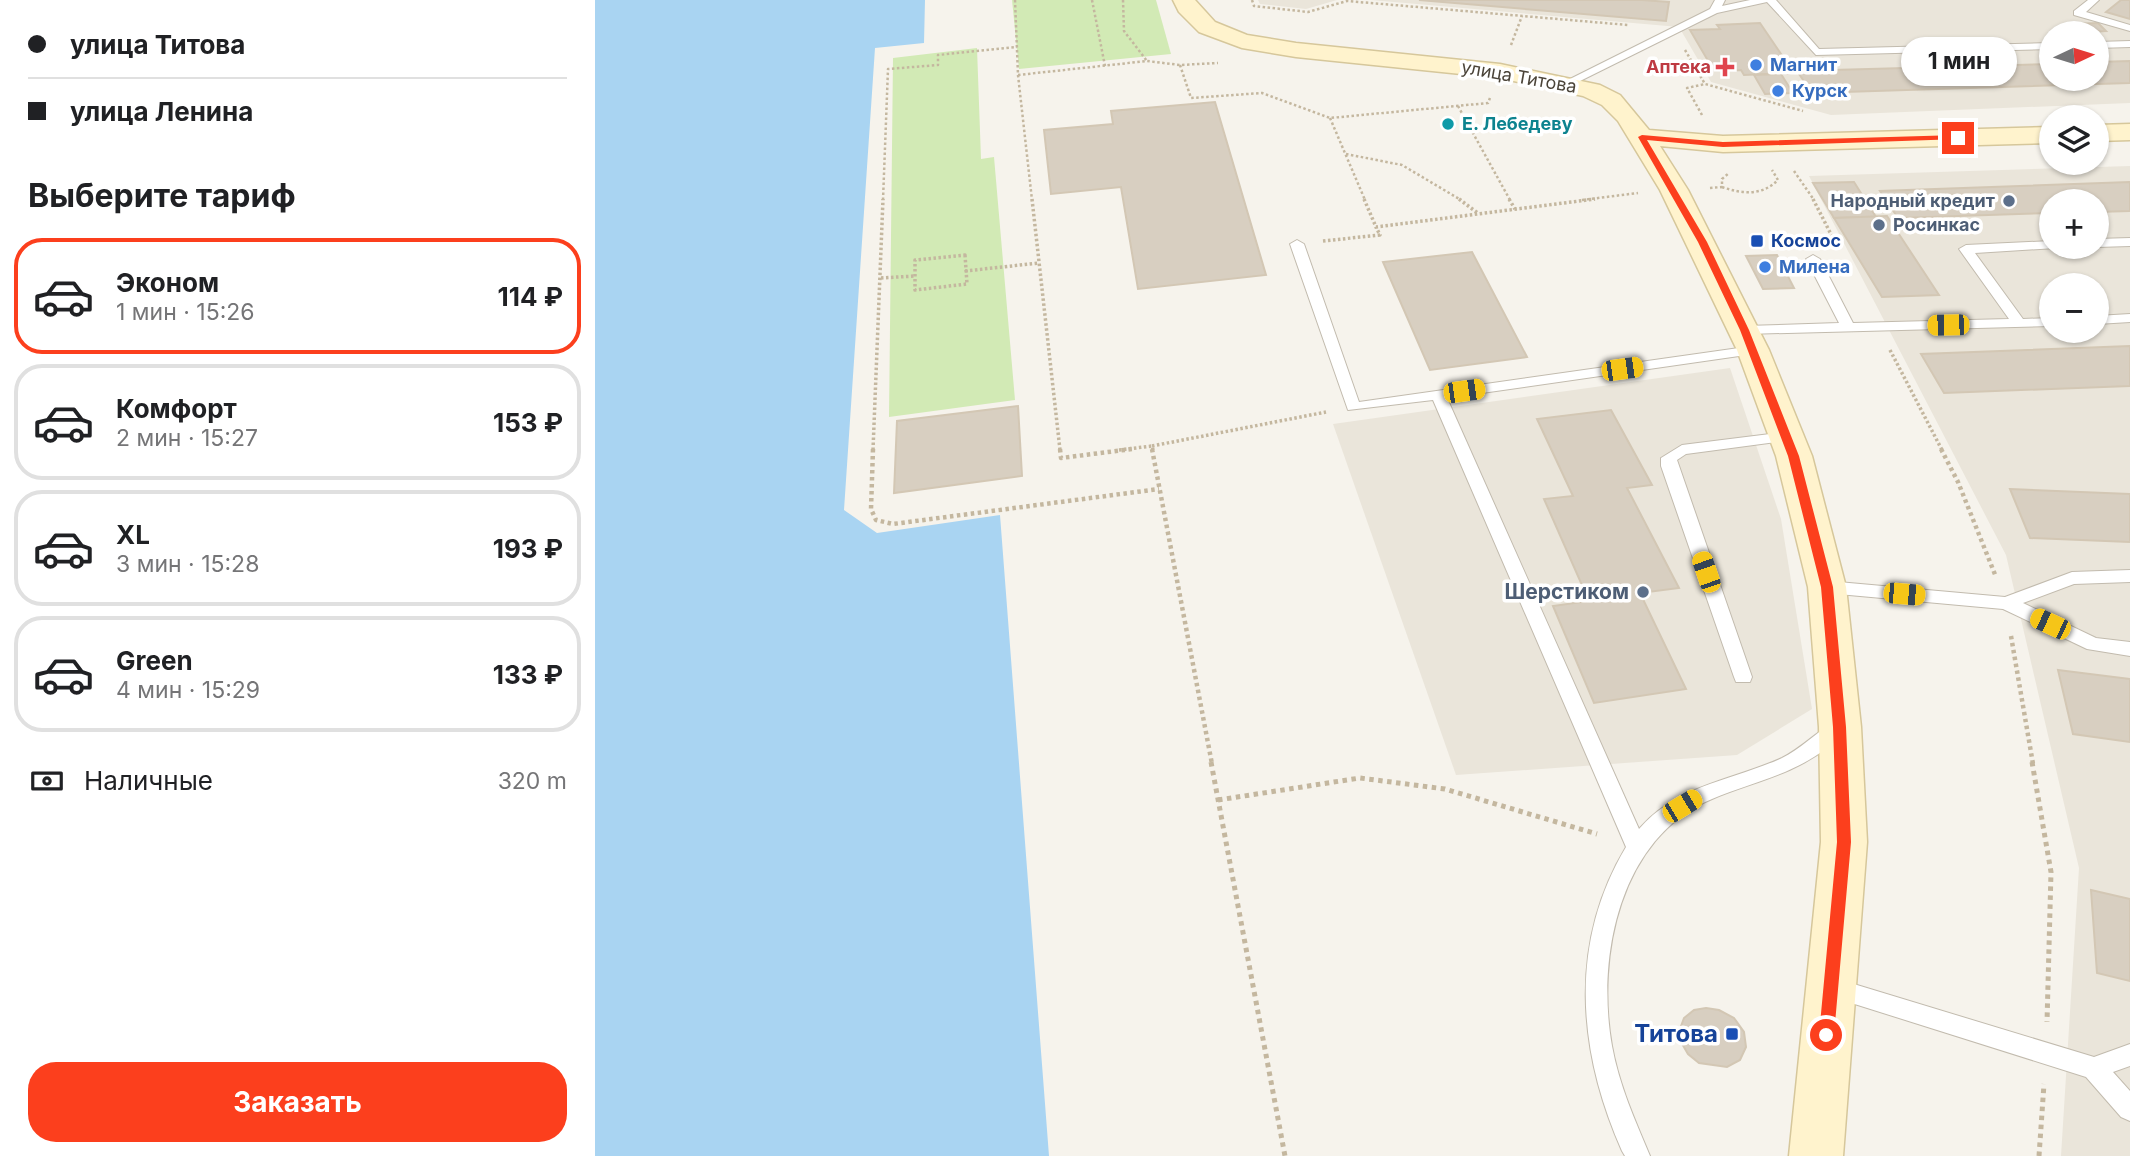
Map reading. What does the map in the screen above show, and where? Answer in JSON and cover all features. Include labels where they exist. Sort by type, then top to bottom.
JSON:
[{"type":"main road","name":"улица Титова","points":[[1184,0],[1187,7],[1207,27],[1242,41],[1500,71],[1568,83],[1611,100],[1642,137],[1697,232],[1749,340],[1786,437],[1827,587],[1840,727],[1844,842],[1816,1156]]},
{"type":"main road","points":[[1642,137],[1723,144],[2039,124]]},
{"type":"main road","points":[[2109,126],[2130,132]]},
{"type":"lane","points":[[1714,11],[1720,0]]},
{"type":"lane","points":[[1568,83],[1632,54],[1673,29],[1714,11],[1764,0]]},
{"type":"lane","points":[[1770,0],[1817,52],[2039,46]]},
{"type":"lane","points":[[2094,0],[2078,13],[2130,28]]},
{"type":"lane","points":[[2109,45],[2130,44]]},
{"type":"lane","points":[[2109,243],[2130,242]]},
{"type":"lane","points":[[1297,244],[1353,407],[1438,395],[1749,340],[1848,327],[2039,322]]},
{"type":"lane","points":[[2019,323],[1966,249],[2039,246]]},
{"type":"lane","points":[[1812,259],[1848,327]]},
{"type":"lane","points":[[2109,319],[2130,318]]},
{"type":"lane","points":[[1438,395],[1636,845]]},
{"type":"lane","points":[[1743,677],[1669,466],[1669,458],[1682,450],[1786,437]]},
{"type":"lane","points":[[2006,603],[2073,578],[2130,576]]},
{"type":"lane","points":[[1827,587],[2006,603],[2094,644],[2130,649]]},
{"type":"lane","points":[[1638,1156],[1619,1120],[1599,1043],[1597,974],[1612,900],[1636,845],[1659,820],[1704,792],[1792,761],[1840,727]]},
{"type":"lane","points":[[1831,986],[2094,1068],[2130,1109]]},
{"type":"lane","points":[[2094,1068],[2130,1055]]},
{"type":"path","points":[[1015,0],[1018,75],[1061,458],[1152,446],[1353,407]]},
{"type":"path","points":[[1018,75],[1105,66],[1092,0]]},
{"type":"path","points":[[1123,0],[1124,31],[1147,61]]},
{"type":"path","points":[[1252,0],[1254,6],[1308,12],[1347,1],[1673,29],[1705,84],[1808,113]]},
{"type":"path","points":[[1017,47],[938,55],[938,65],[888,69],[871,509],[876,520],[893,524],[1160,488]]},
{"type":"path","points":[[1180,65],[1191,99],[1262,93],[1330,118],[1380,235],[1297,244]]},
{"type":"path","points":[[1458,106],[1515,209]]},
{"type":"path","points":[[1345,154],[1402,164],[1449,191],[1479,214]]},
{"type":"path","points":[[1722,187],[1756,192],[1772,188],[1778,180],[1770,167]]},
{"type":"path","points":[[1791,167],[1817,204],[1841,253]]},
{"type":"path","points":[[1376,227],[1644,193]]},
{"type":"path","points":[[965,255],[965,271],[967,284],[915,290],[915,261],[965,255]]},
{"type":"path","points":[[965,271],[1039,263]]},
{"type":"path","points":[[881,278],[915,276]]},
{"type":"path","points":[[1878,326],[1958,482],[2006,603],[2052,872],[2046,1054],[2039,1156]]},
{"type":"path","points":[[1152,446],[1285,1156]]},
{"type":"path","points":[[1218,800],[1360,778],[1445,789],[1636,845]]},
{"type":"shaded area","points":[[1258,0],[1337,0],[1306,9],[1260,4]]},
{"type":"shaded area","points":[[1371,0],[2130,0],[2130,103],[1831,115],[1711,82],[1679,27]]},
{"type":"shaded area","points":[[2130,166],[2130,1156],[2061,1156],[2079,868],[2006,555],[1809,176],[2039,169],[2039,175],[2109,175],[2109,167]]},
{"type":"shaded area","points":[[1730,368],[1781,519],[1812,709],[1737,755],[1456,775],[1333,424]]},
{"type":"green space","points":[[1012,0],[1156,0],[1171,54],[1019,69]]},
{"type":"green space","points":[[977,48],[981,159],[994,157],[1015,400],[889,417],[893,58]]},
{"type":"water","points":[[595,0],[925,0],[924,43],[875,48],[844,510],[877,533],[1000,515],[1049,1156],[595,1156]]},
{"type":"building","points":[[1419,0],[1642,0],[1669,2],[1666,21]]},
{"type":"building","points":[[2121,0],[2130,0],[2130,19],[2106,12]]},
{"type":"building","points":[[1760,23],[1794,73],[1744,75],[1741,70],[1714,71],[1690,30],[1720,29],[1717,25]]},
{"type":"building","points":[[2130,61],[2130,83],[2109,84],[2109,62]]},
{"type":"building","points":[[2039,64],[2039,86],[1812,93],[1797,71]]},
{"type":"building","points":[[1781,74],[1793,93],[1765,94],[1754,75]]},
{"type":"building","points":[[1215,102],[1266,275],[1138,289],[1121,187],[1051,194],[1044,130],[1113,124],[1111,111]]},
{"type":"building","points":[[1854,182],[1876,217],[1834,218],[1813,183]]},
{"type":"building","points":[[2130,182],[2130,211],[2109,212],[2109,189],[2039,189],[2039,213],[1898,218],[1880,191]]},
{"type":"building","points":[[1887,216],[1939,295],[1882,297],[1834,218]]},
{"type":"building","points":[[1472,252],[1527,357],[1430,370],[1383,262]]},
{"type":"building","points":[[1777,255],[1794,288],[1763,289],[1746,256]]},
{"type":"building","points":[[2130,346],[2130,386],[1944,393],[1921,354]]},
{"type":"building","points":[[1018,406],[1022,476],[894,493],[897,421]]},
{"type":"building","points":[[1611,410],[1652,485],[1627,488],[1679,588],[1640,593],[1686,689],[1594,703],[1553,606],[1589,601],[1544,499],[1573,496],[1537,419]]},
{"type":"building","points":[[2010,489],[2130,494],[2130,542],[2030,538]]},
{"type":"building","points":[[2058,670],[2130,679],[2130,742],[2073,734]]},
{"type":"building","points":[[2091,890],[2130,899],[2130,981],[2097,973]]},
{"type":"building","points":[[1694,1010],[1719,1010],[1734,1018],[1744,1032],[1746,1047],[1740,1060],[1727,1067],[1699,1063],[1688,1054],[1681,1042],[1680,1029],[1684,1018]]},
{"type":"place","name":"Магнит","points":[[1756,65]]},
{"type":"place","name":"Аптека","points":[[1725,67]]},
{"type":"place","name":"Курск","points":[[1778,91]]},
{"type":"place","name":"Е. Лебедеву","points":[[1448,124]]},
{"type":"place","name":"Народный кредит","points":[[2009,201]]},
{"type":"place","name":"Росинкас","points":[[1879,225]]},
{"type":"place","name":"Космос","points":[[1757,241]]},
{"type":"place","name":"Милена","points":[[1765,267]]},
{"type":"place","name":"Шерстиком","points":[[1643,592]]},
{"type":"place","name":"Титова","points":[[1732,1034]]},
{"type":"route","points":[[1826,1035],[1844,842],[1840,727],[1827,587],[1794,456],[1745,330],[1702,242],[1642,137],[1680,143],[1723,144],[1958,138]]}]
